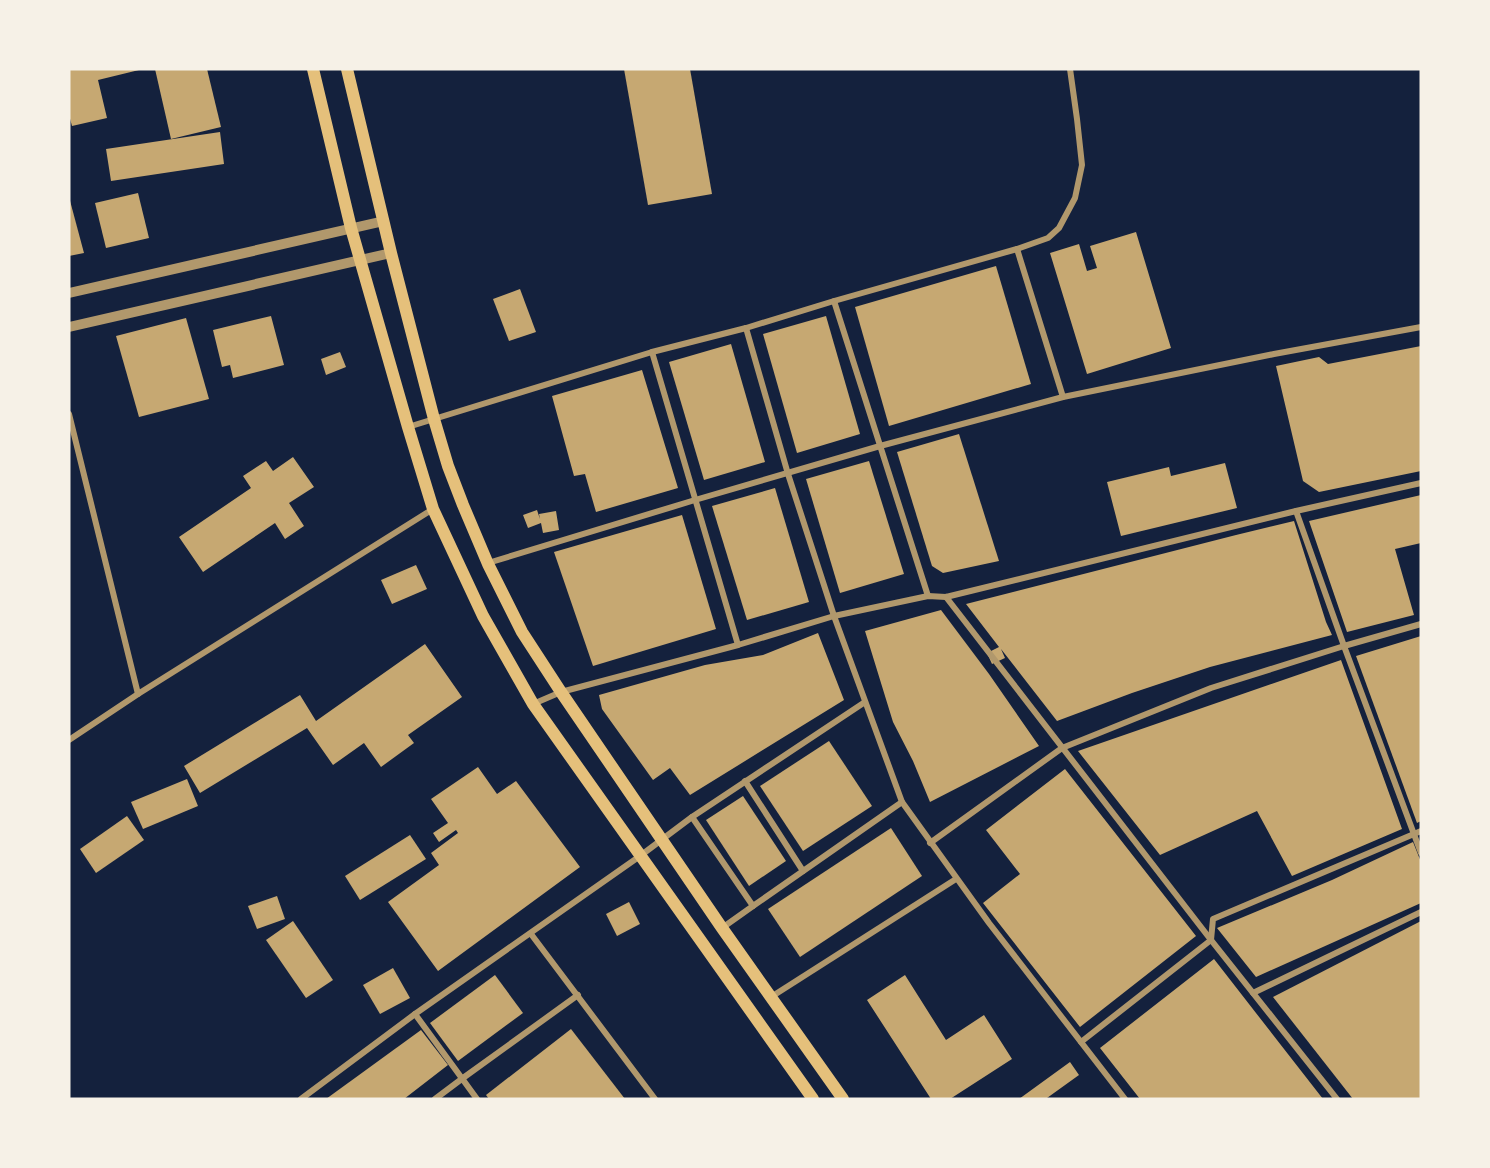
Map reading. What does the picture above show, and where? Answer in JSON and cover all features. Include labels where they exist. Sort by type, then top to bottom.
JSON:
[{"type":"main road","points":[[314,69],[351,228],[408,428],[434,509],[483,616],[533,704],[813,1099]]},
{"type":"main road","points":[[347,69],[434,419],[448,466],[488,564],[522,632],[561,692],[722,928],[843,1099]]},
{"type":"street","points":[[408,428],[652,352],[1017,249],[1048,238],[1059,228],[1075,198],[1082,165],[1070,69]]},
{"type":"street","points":[[69,293],[384,221]]},
{"type":"street","points":[[1017,249],[1063,397]]},
{"type":"street","points":[[69,327],[391,252]]},
{"type":"street","points":[[834,301],[928,596]]},
{"type":"street","points":[[746,327],[788,474],[834,616],[902,802],[956,879],[1125,1099]]},
{"type":"street","points":[[488,564],[880,446],[1063,397],[1421,327]]},
{"type":"street","points":[[652,352],[738,645]]},
{"type":"street","points":[[69,414],[138,694]]},
{"type":"street","points":[[533,704],[561,692],[738,645],[834,616],[928,596],[946,597],[1296,511],[1421,483]]},
{"type":"street","points":[[69,740],[138,694],[434,509]]},
{"type":"street","points":[[1296,511],[1421,853]]},
{"type":"street","points":[[946,597],[1337,1099]]},
{"type":"street","points":[[930,843],[1062,748],[1211,688],[1421,624]]},
{"type":"street","points":[[301,1099],[415,1014],[692,818],[865,702]]},
{"type":"street","points":[[745,781],[803,872]]},
{"type":"street","points":[[722,928],[902,802]]},
{"type":"street","points":[[692,818],[753,906]]},
{"type":"street","points":[[1081,1042],[1211,940],[1213,919],[1421,831]]},
{"type":"street","points":[[771,997],[956,879]]},
{"type":"street","points":[[1253,993],[1421,912]]},
{"type":"street","points":[[531,934],[655,1099]]},
{"type":"street","points":[[435,1099],[578,995]]},
{"type":"street","points":[[415,1014],[477,1099]]},
{"type":"building","points":[[69,69],[139,70],[98,80],[107,118],[72,126],[69,115]]},
{"type":"building","points":[[155,69],[207,69],[221,127],[171,139]]},
{"type":"building","points":[[624,69],[690,69],[712,194],[648,205]]},
{"type":"building","points":[[220,132],[224,164],[111,181],[106,149]]},
{"type":"building","points":[[138,193],[149,238],[106,248],[95,203]]},
{"type":"building","points":[[69,197],[84,253],[69,256]]},
{"type":"building","points":[[1136,232],[1171,348],[1087,374],[1050,253],[1079,244],[1087,271],[1097,268],[1090,246]]},
{"type":"building","points":[[996,266],[1031,384],[889,426],[855,307]]},
{"type":"building","points":[[520,289],[536,332],[509,341],[493,299]]},
{"type":"building","points":[[271,316],[284,365],[233,378],[230,365],[222,367],[213,330]]},
{"type":"building","points":[[826,316],[860,434],[797,453],[763,334]]},
{"type":"building","points":[[186,318],[209,399],[139,417],[116,336]]},
{"type":"building","points":[[731,344],[765,462],[704,480],[669,362]]},
{"type":"building","points":[[1421,346],[1421,471],[1319,492],[1303,481],[1276,366],[1319,357],[1328,364]]},
{"type":"building","points":[[340,352],[346,367],[326,375],[321,359]]},
{"type":"building","points":[[642,370],[678,488],[596,512],[585,474],[574,476],[552,396]]},
{"type":"building","points":[[959,434],[999,561],[943,573],[932,566],[897,452]]},
{"type":"building","points":[[293,457],[314,487],[289,503],[304,526],[285,539],[275,523],[203,572],[179,537],[251,488],[243,476],[266,461],[273,471]]},
{"type":"building","points":[[869,461],[904,574],[840,593],[806,479]]},
{"type":"building","points":[[1225,463],[1237,508],[1121,536],[1107,482],[1169,467],[1171,476]]},
{"type":"building","points":[[775,488],[809,602],[747,620],[712,506]]},
{"type":"building","points":[[1421,495],[1421,543],[1395,549],[1414,615],[1347,632],[1309,521]]},
{"type":"building","points":[[537,510],[540,519],[539,514],[556,511],[559,530],[543,533],[541,523],[528,528],[523,515]]},
{"type":"building","points":[[682,515],[716,629],[593,666],[554,552]]},
{"type":"building","points":[[1294,521],[1332,635],[1210,667],[1057,721],[1001,649],[1005,658],[992,664],[987,653],[999,647],[966,604],[1236,535]]},
{"type":"building","points":[[416,565],[427,589],[392,604],[381,580]]},
{"type":"building","points":[[941,610],[1039,746],[930,802],[893,722],[865,631]]},
{"type":"building","points":[[818,633],[844,700],[690,795],[670,768],[653,780],[602,709],[599,695],[705,665],[763,655]]},
{"type":"building","points":[[1421,636],[1421,821],[1417,823],[1356,656]]},
{"type":"building","points":[[425,644],[462,697],[408,735],[414,743],[381,767],[364,743],[333,765],[307,728],[200,793],[184,766],[300,695],[316,721]]},
{"type":"building","points":[[1341,660],[1402,829],[1292,876],[1257,811],[1160,855],[1078,751]]},
{"type":"building","points":[[829,741],[872,806],[803,851],[760,786]]},
{"type":"building","points":[[478,767],[497,794],[516,781],[580,867],[438,971],[388,902],[439,865],[431,853],[458,833],[456,830],[439,842],[433,833],[448,823],[431,799]]},
{"type":"building","points":[[1065,769],[1196,936],[1080,1027],[983,903],[1020,874],[986,830]]},
{"type":"building","points":[[187,779],[198,806],[143,829],[131,802]]},
{"type":"building","points":[[743,796],[786,861],[749,886],[706,820]]},
{"type":"building","points":[[127,816],[144,840],[96,873],[80,849]]},
{"type":"building","points":[[891,828],[922,876],[800,957],[768,909]]},
{"type":"building","points":[[410,835],[426,859],[360,900],[345,876]]},
{"type":"building","points":[[1413,842],[1421,862],[1421,903],[1256,977],[1217,928],[1332,880]]},
{"type":"building","points":[[277,896],[285,919],[257,929],[248,906]]},
{"type":"building","points":[[629,902],[640,924],[617,936],[606,914]]},
{"type":"building","points":[[293,921],[333,980],[306,998],[266,940]]},
{"type":"building","points":[[1421,921],[1421,1099],[1353,1099],[1273,997]]},
{"type":"building","points":[[1214,959],[1323,1099],[1140,1099],[1100,1048]]},
{"type":"building","points":[[393,968],[410,998],[380,1014],[363,985]]},
{"type":"building","points":[[495,975],[523,1013],[458,1061],[430,1023]]},
{"type":"building","points":[[905,975],[946,1040],[984,1015],[1012,1059],[950,1099],[931,1099],[867,1000]]},
{"type":"building","points":[[571,1029],[625,1099],[489,1099],[486,1095]]},
{"type":"building","points":[[421,1030],[448,1065],[404,1099],[326,1099]]},
{"type":"building","points":[[1070,1062],[1079,1075],[1048,1099],[1019,1099]]}]
